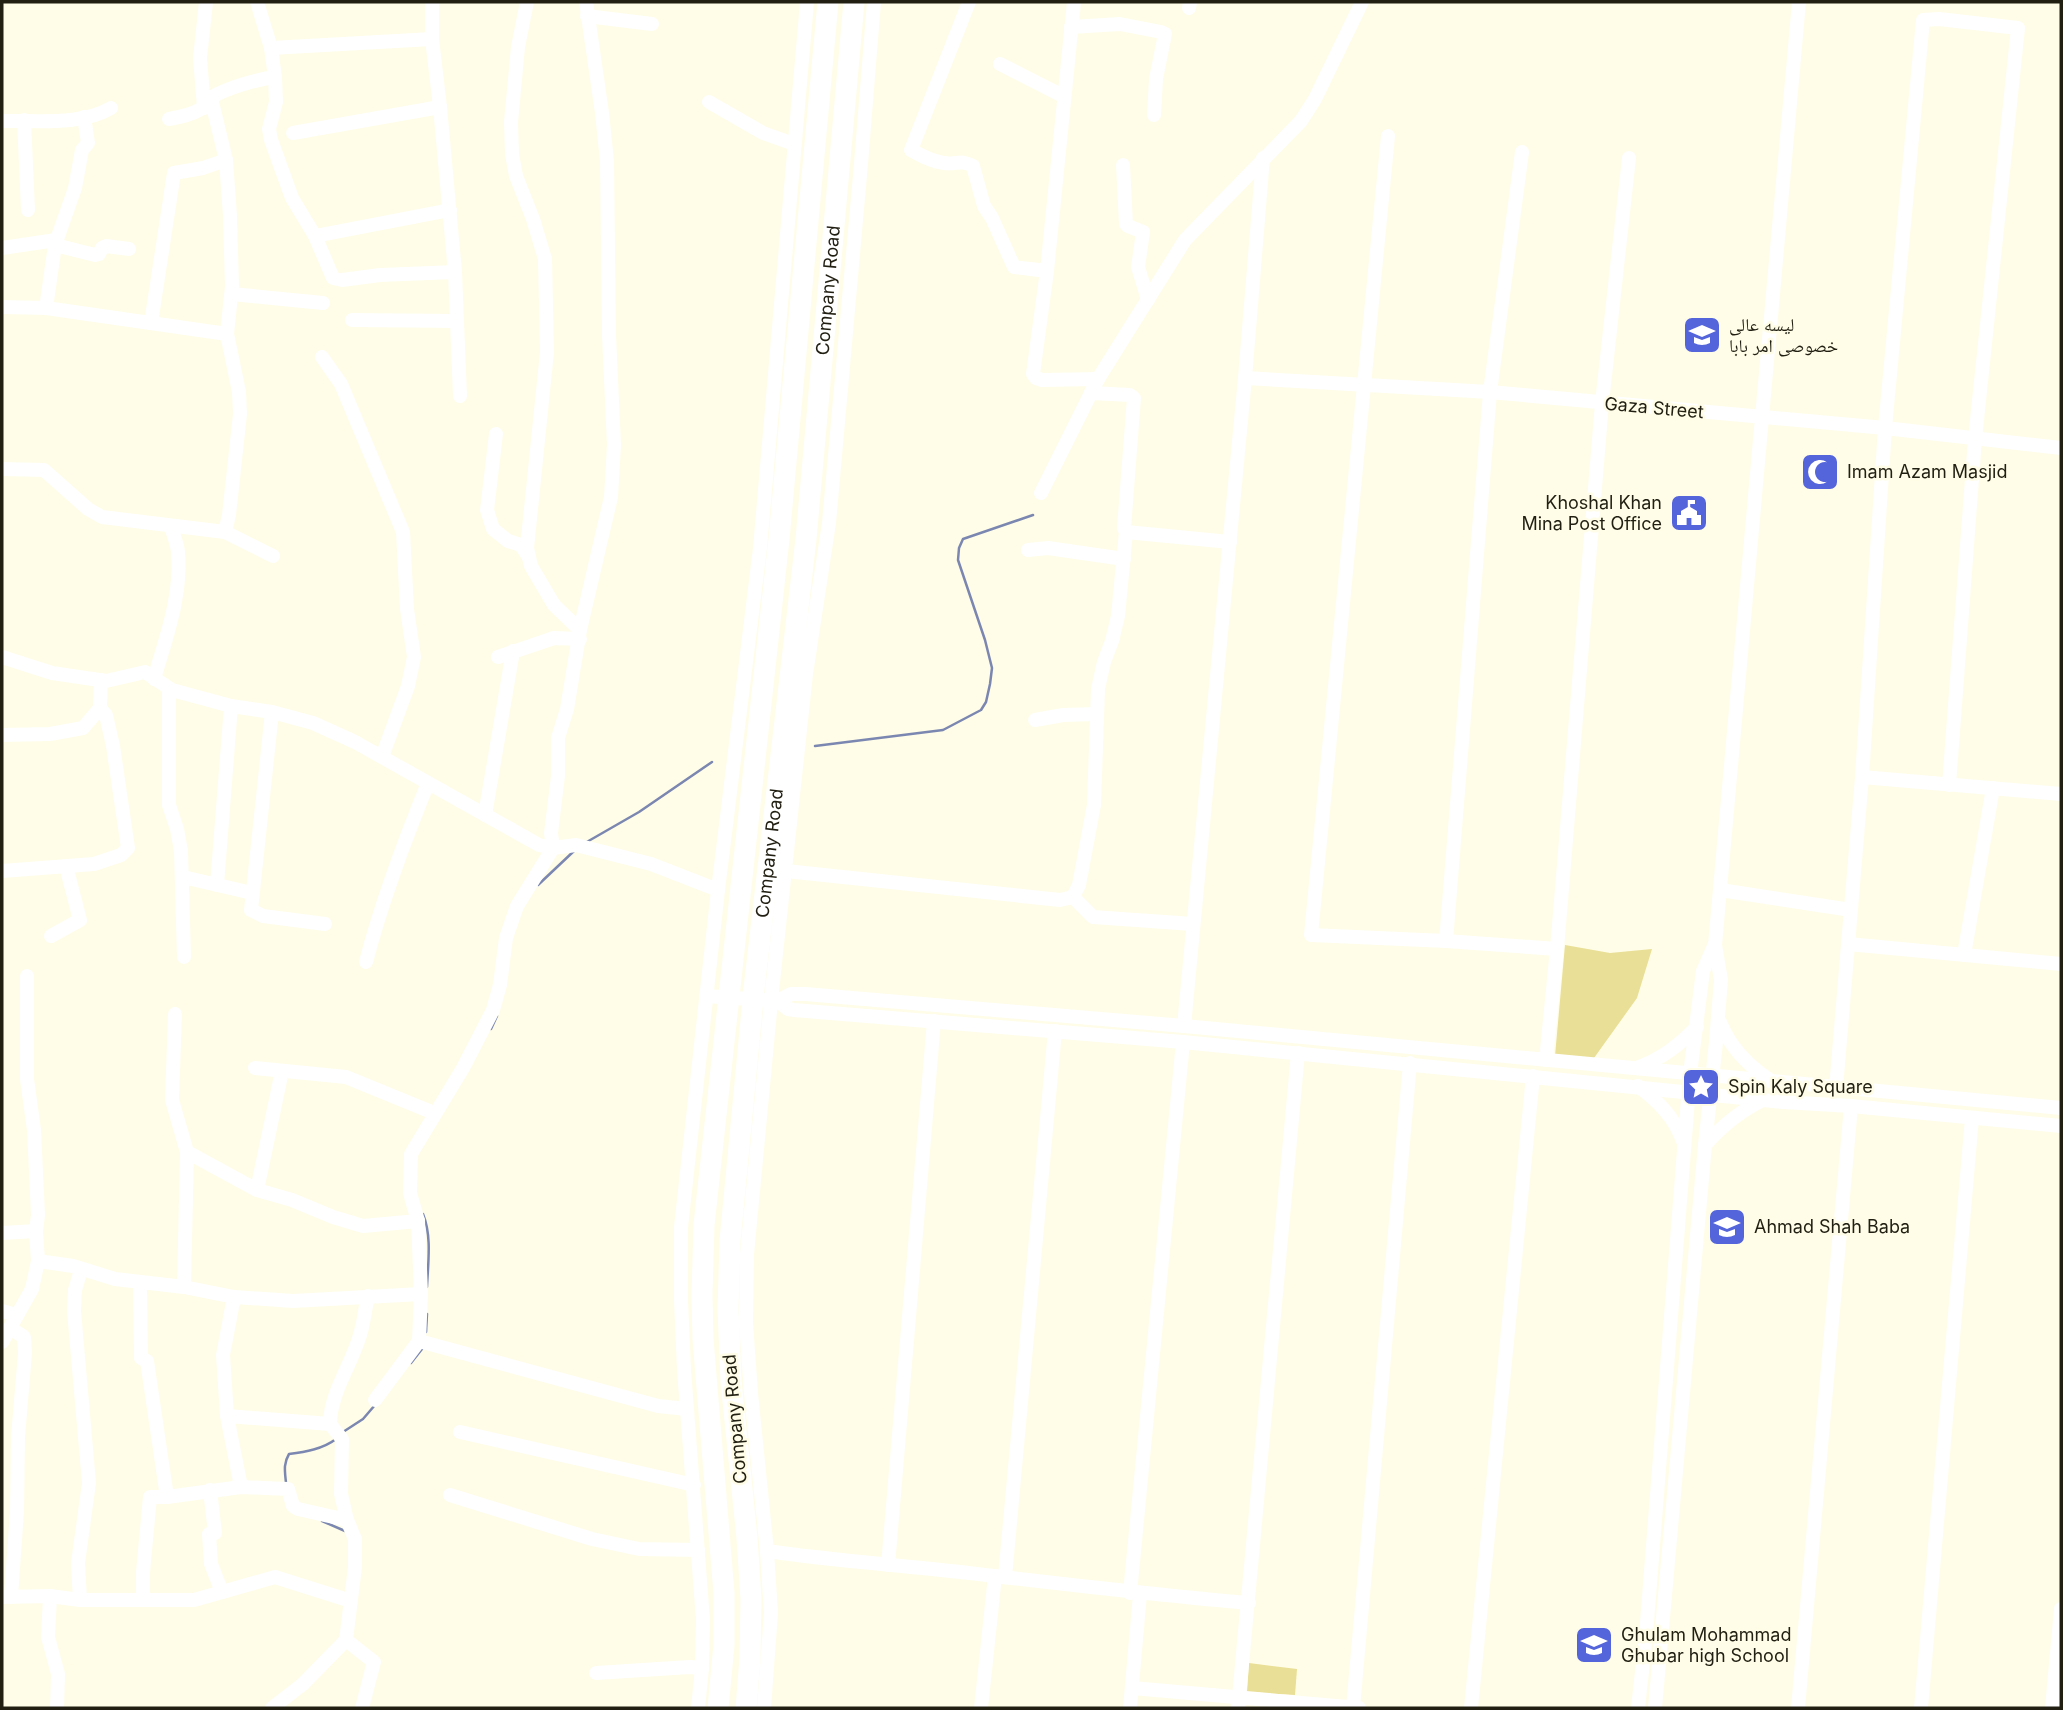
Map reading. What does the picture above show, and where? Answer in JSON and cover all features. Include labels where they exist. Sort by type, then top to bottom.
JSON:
[{"type":"highway","name":"Company Road","points":[[718,1708],[724,1645],[724,1593],[706,1391],[702,1295],[704,1225],[779,539],[828,2]]},
{"type":"highway","name":"Company Road","points":[[746,1708],[751,1599],[730,1381],[730,1241],[767,1000],[854,2]]},
{"type":"street","points":[[206,2],[200,58],[207,103],[226,160],[232,294],[227,334],[239,392],[240,414],[225,532]]},
{"type":"street","points":[[257,2],[271,48],[275,77],[276,102],[269,129],[271,140],[292,198],[315,236],[333,278],[455,272]]},
{"type":"street","points":[[432,2],[432,39],[455,272],[460,396]]},
{"type":"street","points":[[527,2],[518,47],[512,154],[516,176],[545,260],[547,352],[527,548],[531,566],[554,605],[580,634]]},
{"type":"street","points":[[698,1708],[703,1619],[687,1409],[681,1300],[681,1227],[718,890],[760,548],[807,2]]},
{"type":"street","points":[[764,1708],[771,1613],[746,1323],[747,1254],[767,1000],[786,871],[806,674],[829,523],[874,2]]},
{"type":"street","points":[[969,2],[911,150],[937,162],[948,164],[964,161],[973,166],[984,206],[1014,267],[1046,271]]},
{"type":"street","points":[[1074,2],[1033,374],[1042,380],[1098,379]]},
{"type":"street","points":[[1041,493],[1098,379],[1185,240],[1301,121],[1315,99],[1362,2]]},
{"type":"street","points":[[1655,1708],[1713,1076],[1721,980],[1715,945],[1799,2]]},
{"type":"street","points":[[375,1400],[425,1342],[418,1221],[410,1193],[411,1154],[463,1068],[494,1010],[506,938],[513,917],[553,848],[551,833],[558,776],[558,738],[611,497],[614,445],[609,335],[607,161],[587,9],[652,24]]},
{"type":"street","points":[[1836,1088],[1862,777],[1885,428],[1923,20],[1939,19],[2018,28],[1975,439],[1949,785]]},
{"type":"street","points":[[1071,27],[1120,24],[1165,34],[1156,79],[1154,115]]},
{"type":"street","points":[[271,48],[432,39]]},
{"type":"street","points":[[1000,64],[1063,96]]},
{"type":"street","points":[[169,119],[187,115],[207,103],[264,78],[275,77]]},
{"type":"street","points":[[709,102],[763,133],[794,145]]},
{"type":"street","points":[[293,133],[440,107]]},
{"type":"street","points":[[2,121],[84,117],[99,115],[111,108]]},
{"type":"street","points":[[46,308],[56,242],[75,188],[82,150],[88,143],[84,117]]},
{"type":"street","points":[[24,120],[28,210]]},
{"type":"street","points":[[1388,136],[1311,935],[1558,949]]},
{"type":"street","points":[[1446,941],[1490,392],[1522,152]]},
{"type":"street","points":[[1184,1026],[1263,158]]},
{"type":"street","points":[[1546,1060],[1558,949],[1602,403],[1629,158]]},
{"type":"street","points":[[152,323],[174,173],[203,168],[226,160]]},
{"type":"street","points":[[1124,165],[1126,224],[1143,232],[1138,267],[1148,300]]},
{"type":"street","points":[[315,236],[450,210]]},
{"type":"street","points":[[2,248],[56,242],[94,255],[99,254],[104,247],[129,249]]},
{"type":"street","points":[[232,294],[323,303]]},
{"type":"street","points":[[2,307],[46,308],[227,334]]},
{"type":"street","points":[[352,320],[457,321]]},
{"type":"street","points":[[321,357],[341,384],[403,532],[407,609],[414,657],[408,686],[382,757]]},
{"type":"street","name":"Gaza Street","points":[[1245,378],[1490,392],[1885,428],[2061,448]]},
{"type":"street","points":[[1073,897],[1079,885],[1094,805],[1100,680],[1118,617],[1134,398],[1130,395],[1091,393]]},
{"type":"street","points":[[496,434],[487,510],[493,528],[508,541],[521,545],[529,557]]},
{"type":"street","points":[[2,469],[44,470],[88,509],[102,517],[225,532],[273,556]]},
{"type":"street","points":[[154,679],[170,625],[178,584],[178,549],[171,526]]},
{"type":"street","points":[[1126,532],[1230,542]]},
{"type":"street","points":[[1028,550],[1048,548],[1124,559]]},
{"type":"street","points":[[498,657],[554,638],[580,634]]},
{"type":"street","points":[[485,815],[513,651]]},
{"type":"street","points":[[2,657],[52,673],[106,681],[145,672],[169,689],[231,706],[272,712],[313,723],[355,742],[539,845],[553,848],[581,847],[651,864],[718,890]]},
{"type":"street","points":[[2,735],[50,734],[83,728],[100,708],[101,680]]},
{"type":"street","points":[[169,689],[169,805],[177,829],[183,877],[184,957]]},
{"type":"street","points":[[217,885],[231,706]]},
{"type":"street","points":[[2,872],[94,864],[121,855],[128,848],[113,746],[106,715],[100,708]]},
{"type":"street","points":[[272,712],[251,909],[263,916],[325,924]]},
{"type":"street","points":[[1035,720],[1063,715],[1097,715]]},
{"type":"street","points":[[1862,777],[2061,794],[2061,787]]},
{"type":"street","points":[[366,962],[404,843],[428,783]]},
{"type":"street","points":[[1964,955],[1993,789]]},
{"type":"street","points":[[51,936],[80,920],[66,866]]},
{"type":"street","points":[[786,871],[1060,900],[1073,897]]},
{"type":"street","points":[[183,877],[252,893]]},
{"type":"street","points":[[1720,890],[1851,910]]},
{"type":"street","points":[[1073,897],[1093,917],[1193,925]]},
{"type":"street","points":[[1848,944],[2061,964]]},
{"type":"street","points":[[1637,1708],[1646,1635],[1690,1074],[1703,971],[1715,945]]},
{"type":"street","points":[[2,1342],[9,1318],[32,1289],[38,1261],[34,1130],[27,1079],[27,976]]},
{"type":"street","points":[[706,996],[767,1000],[804,994],[1184,1026],[2061,1108]]},
{"type":"street","points":[[767,1000],[794,1010],[1183,1042],[1763,1100],[2061,1126]]},
{"type":"street","points":[[175,1013],[172,1100],[187,1152],[184,1287]]},
{"type":"street","points":[[1718,1016],[1727,1038],[1740,1055],[1753,1069],[1774,1082]]},
{"type":"street","points":[[1089,1034],[1090,1018]]},
{"type":"street","points":[[888,1565],[934,1021]]},
{"type":"street","points":[[1634,1068],[1654,1061],[1677,1047],[1696,1027]]},
{"type":"street","points":[[981,1708],[1000,1576],[1055,1031]]},
{"type":"street","points":[[1268,1050],[1270,1034]]},
{"type":"street","points":[[1129,1708],[1135,1593],[1183,1042]]},
{"type":"street","points":[[1238,1703],[1298,1053]]},
{"type":"street","points":[[1353,1708],[1410,1063]]},
{"type":"street","points":[[256,1068],[346,1077],[434,1113]]},
{"type":"street","points":[[257,1190],[282,1071]]},
{"type":"street","points":[[1471,1708],[1533,1076]]},
{"type":"street","points":[[1638,1086],[1661,1104],[1677,1126],[1685,1146]]},
{"type":"street","points":[[1705,1145],[1718,1130],[1744,1110],[1763,1100]]},
{"type":"street","points":[[1798,1708],[1851,1106]]},
{"type":"street","points":[[1921,1708],[1972,1118]]},
{"type":"street","points":[[187,1152],[257,1190],[363,1226],[418,1221]]},
{"type":"street","points":[[2,1233],[36,1231]]},
{"type":"street","points":[[38,1261],[73,1266],[115,1279],[184,1287],[234,1297],[293,1301],[421,1294]]},
{"type":"street","points":[[80,1600],[78,1563],[89,1483],[74,1311],[75,1290],[81,1270]]},
{"type":"street","points":[[140,1283],[141,1358],[147,1361],[167,1497]]},
{"type":"street","points":[[272,1708],[303,1684],[346,1640],[355,1567],[355,1539],[341,1494],[342,1439],[330,1424],[330,1415],[360,1335],[368,1296]]},
{"type":"street","points":[[234,1297],[223,1355],[227,1416],[241,1487]]},
{"type":"street","points":[[9,1318],[24,1337],[25,1353],[18,1437],[17,1511],[7,1597],[194,1600],[275,1577],[351,1601]]},
{"type":"street","points":[[425,1342],[658,1406],[687,1409]]},
{"type":"street","points":[[227,1416],[330,1424]]},
{"type":"street","points":[[460,1432],[694,1485]]},
{"type":"street","points":[[143,1600],[149,1497],[241,1487],[282,1489],[298,1509],[347,1520]]},
{"type":"street","points":[[211,1490],[215,1533],[209,1534],[209,1555],[222,1592]]},
{"type":"street","points":[[450,1495],[592,1539],[639,1549],[698,1550]]},
{"type":"street","points":[[767,1551],[1135,1593],[1249,1603]]},
{"type":"street","points":[[50,1596],[48,1637],[58,1674],[57,1708]]},
{"type":"street","points":[[2052,1708],[2061,1609]]},
{"type":"street","points":[[1646,1635],[1662,1637]]},
{"type":"street","points":[[346,1640],[374,1662],[362,1708]]},
{"type":"street","points":[[596,1673],[702,1668]]},
{"type":"street","points":[[1132,1688],[1238,1703],[1359,1708]]},
{"type":"shaded area","points":[[1565,945],[1610,953],[1652,949],[1637,998],[1594,1058],[1555,1056]]},
{"type":"shaded area","points":[[1249,1663],[1297,1669],[1295,1695],[1247,1692]]},
{"type":"waterway","points":[[815,746],[943,730],[981,710],[986,702],[992,668],[958,560],[959,548],[963,539],[1033,515]]},
{"type":"waterway","points":[[585,843],[639,812],[712,762]]},
{"type":"waterway","points":[[538,885],[574,851]]},
{"type":"waterway","points":[[491,1029],[497,1016]]},
{"type":"waterway","points":[[423,1214],[428,1240],[427,1287]]},
{"type":"waterway","points":[[426,1332],[427,1314]]},
{"type":"waterway","points":[[411,1363],[422,1349]]},
{"type":"waterway","points":[[343,1432],[363,1419],[375,1405]]},
{"type":"waterway","points":[[286,1483],[285,1465],[289,1454],[320,1448],[336,1439]]},
{"type":"waterway","points":[[322,1521],[345,1531]]},
{"type":"place","name":"لیسه عالی خصوصی امر بابا","points":[[1702,335]]},
{"type":"place","name":"Imam Azam Masjid","points":[[1820,472]]},
{"type":"place","name":"Khoshal Khan Mina Post Office","points":[[1689,513]]},
{"type":"place","name":"Spin Kaly Square","points":[[1701,1087]]},
{"type":"place","name":"Ahmad Shah Baba","points":[[1727,1227]]},
{"type":"place","name":"Ghulam Mohammad Ghubar high School","points":[[1594,1645]]}]
